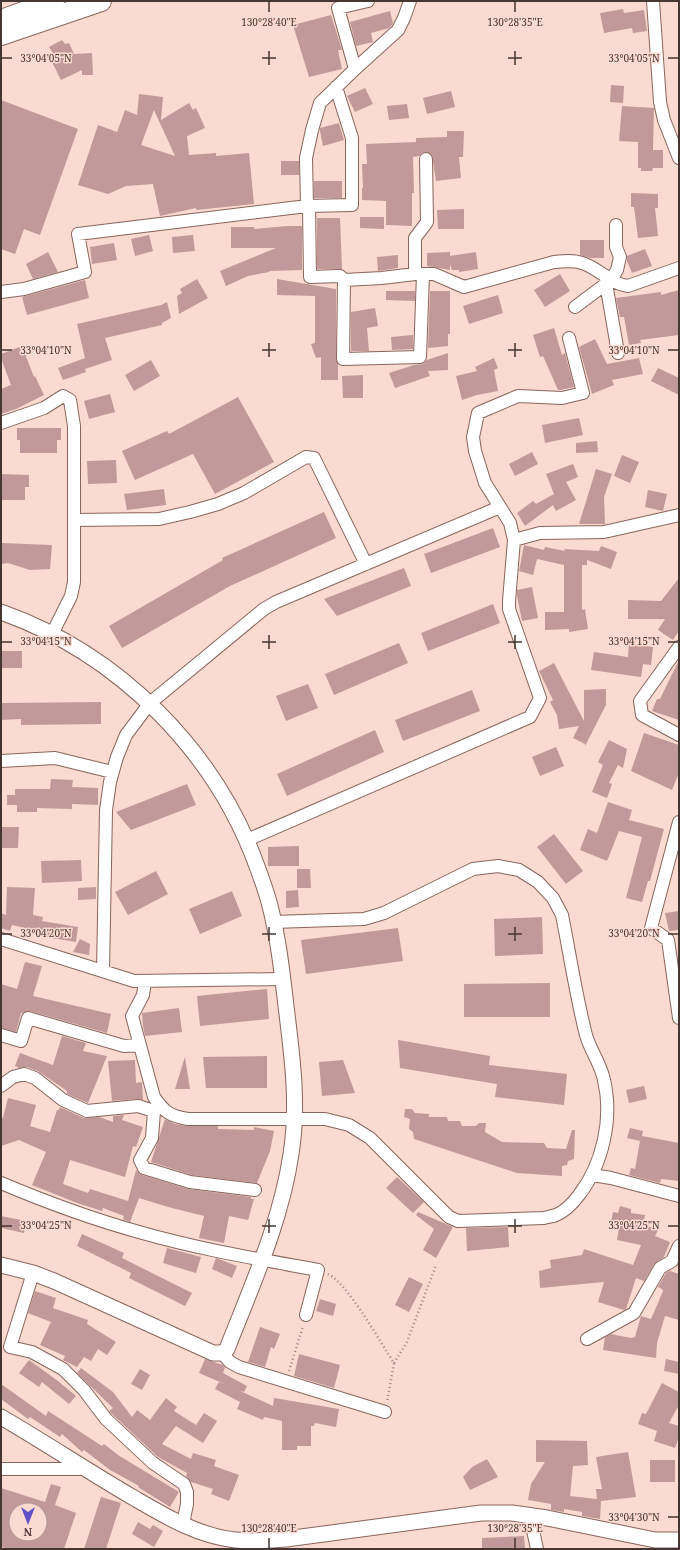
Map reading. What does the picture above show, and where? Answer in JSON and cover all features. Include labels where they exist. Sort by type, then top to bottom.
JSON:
[{"type":"main road","points":[[1,20],[54,1]]},
{"type":"main road","points":[[1,35],[101,1]]},
{"type":"street","points":[[355,69],[338,8],[368,1]]},
{"type":"street","points":[[410,1],[398,30],[320,103],[306,158],[310,277],[340,276],[344,280],[434,274],[464,287],[554,262],[568,260],[584,263],[608,282],[628,286],[679,268]]},
{"type":"street","points":[[653,1],[660,102],[664,120],[679,158]]},
{"type":"street","points":[[1,292],[24,288],[85,272],[78,234],[308,206],[352,205],[352,138],[336,88]]},
{"type":"street","points":[[344,280],[344,359],[420,357],[419,274],[415,238],[428,222],[426,159]]},
{"type":"street","points":[[575,307],[608,282],[617,270],[620,257],[616,246],[616,225]]},
{"type":"street","points":[[608,282],[618,353]]},
{"type":"street","points":[[247,840],[530,717],[540,698],[509,609],[508,601],[514,540],[510,523],[485,483],[475,451],[473,438],[478,413],[518,396],[562,398],[583,392],[569,338]]},
{"type":"street","points":[[1,423],[44,408],[64,396],[70,400],[74,426],[74,582],[71,596],[52,634]]},
{"type":"street","points":[[74,520],[159,519],[190,512],[218,504],[244,492],[306,457],[314,458],[366,564]]},
{"type":"street","points":[[103,971],[106,810],[112,772],[126,735],[150,704],[264,609],[276,602],[500,507]]},
{"type":"street","points":[[514,540],[540,533],[604,532],[679,515]]},
{"type":"street","points":[[1,612],[21,619],[68,642],[114,672],[150,704],[186,742],[210,774],[234,814],[247,840],[269,901],[278,944],[294,1075],[292,1154],[285,1189],[263,1260],[227,1349],[222,1354]]},
{"type":"street","points":[[679,647],[640,701],[642,715],[679,735]]},
{"type":"street","points":[[1,761],[55,758],[112,772]]},
{"type":"street","points":[[679,822],[650,928],[668,940],[679,1018]]},
{"type":"street","points":[[1,1086],[13,1077],[24,1074],[35,1078],[63,1100],[87,1111],[138,1106],[157,1108],[174,1116],[188,1119],[325,1119],[349,1125],[370,1138],[449,1217],[458,1221],[544,1218],[557,1215],[571,1206],[587,1185],[596,1165],[606,1130],[607,1097],[604,1078],[586,1036],[562,915],[553,898],[538,882],[519,870],[498,866],[473,869],[384,913],[364,919],[273,922]]},
{"type":"street","points":[[1,939],[134,981],[282,979]]},
{"type":"street","points":[[145,981],[143,995],[132,1016],[157,1108],[152,1138],[140,1160],[144,1168],[190,1182],[255,1190]]},
{"type":"street","points":[[1,1035],[21,1041],[28,1018],[124,1046],[140,1045]]},
{"type":"street","points":[[592,1175],[611,1178],[679,1196]]},
{"type":"street","points":[[1,1183],[49,1203],[139,1232],[198,1247],[318,1270],[306,1315]]},
{"type":"street","points":[[587,1339],[634,1313],[660,1268],[672,1261],[679,1246]]},
{"type":"street","points":[[1,1265],[33,1273],[54,1281],[213,1353],[222,1354],[230,1362],[239,1367],[385,1412]]},
{"type":"street","points":[[33,1273],[5,1347],[32,1352],[63,1369],[84,1390],[106,1419],[153,1462],[184,1484],[187,1492],[187,1504],[183,1524]]},
{"type":"street","points":[[1,1417],[85,1469],[163,1514],[183,1524],[234,1540],[254,1541],[286,1539],[481,1513],[512,1513],[655,1540],[679,1540]]},
{"type":"street","points":[[1,1469],[85,1469]]},
{"type":"street","points":[[530,1516],[537,1549]]},
{"type":"path","points":[[385,1412],[394,1363],[407,1342],[436,1265]]},
{"type":"path","points":[[318,1270],[333,1277],[348,1292],[394,1363]]},
{"type":"path","points":[[286,1381],[306,1315]]},
{"type":"building","points":[[623,9],[624,13],[644,10],[647,31],[633,33],[632,28],[604,33],[600,13]]},
{"type":"building","points":[[390,11],[393,23],[392,25],[389,28],[371,33],[373,42],[356,46],[350,22]]},
{"type":"building","points":[[331,15],[342,50],[338,50],[342,69],[309,77],[293,25]]},
{"type":"building","points":[[62,40],[65,44],[69,43],[74,54],[92,53],[93,75],[82,75],[82,70],[61,80],[51,60],[56,58],[49,47]]},
{"type":"building","points":[[611,85],[624,86],[623,103],[610,102]]},
{"type":"building","points":[[365,88],[373,104],[355,112],[347,96]]},
{"type":"building","points":[[451,91],[455,107],[427,114],[423,98]]},
{"type":"building","points":[[139,94],[163,97],[161,120],[189,103],[193,110],[196,108],[205,128],[187,136],[189,155],[216,153],[216,156],[249,153],[254,204],[196,210],[196,208],[160,216],[153,184],[126,186],[108,194],[78,185],[98,125],[117,132],[125,110],[137,115]],"holes":[[[154,110],[175,156],[141,145]]]},
{"type":"building","points":[[1,100],[78,129],[40,235],[24,229],[15,254],[1,249]]},
{"type":"building","points":[[407,104],[409,118],[389,120],[387,106]]},
{"type":"building","points":[[622,106],[654,108],[653,150],[663,150],[663,168],[653,168],[652,171],[641,171],[641,168],[638,168],[638,142],[619,141]]},
{"type":"building","points":[[339,123],[344,140],[323,146],[320,128]]},
{"type":"building","points":[[447,131],[464,131],[463,157],[459,157],[461,178],[436,181],[432,155],[425,152],[419,156],[413,157],[414,193],[412,193],[412,226],[386,225],[386,201],[362,200],[362,164],[367,164],[366,144],[416,142],[416,138],[447,137]]},
{"type":"building","points":[[281,161],[299,161],[299,175],[281,175]]},
{"type":"building","points":[[314,181],[342,181],[342,198],[314,198]]},
{"type":"building","points":[[631,193],[658,194],[658,208],[655,208],[658,236],[638,238],[634,207],[631,207]]},
{"type":"building","points":[[464,209],[464,229],[438,229],[437,210]]},
{"type":"building","points":[[360,217],[384,217],[384,229],[360,228]]},
{"type":"building","points":[[317,218],[340,218],[342,269],[317,269]]},
{"type":"building","points":[[302,226],[302,270],[270,271],[248,276],[226,286],[220,271],[276,248],[231,248],[231,227],[254,227],[254,229]]},
{"type":"building","points":[[149,235],[153,251],[135,256],[131,239]]},
{"type":"building","points":[[193,235],[195,251],[173,253],[172,237]]},
{"type":"building","points":[[580,240],[604,240],[604,258],[590,258],[580,255]]},
{"type":"building","points":[[114,243],[117,260],[92,264],[90,247]]},
{"type":"building","points":[[645,249],[652,266],[632,273],[627,261],[627,256]]},
{"type":"building","points":[[48,252],[58,272],[33,279],[26,264]]},
{"type":"building","points":[[450,252],[450,256],[476,252],[478,269],[459,272],[459,270],[452,270],[450,264],[450,270],[427,266],[427,253]]},
{"type":"building","points":[[398,255],[398,268],[378,271],[377,257]]},
{"type":"building","points":[[560,274],[570,291],[545,307],[534,290]]},
{"type":"building","points":[[197,279],[208,298],[179,314],[177,296],[182,293],[180,289]]},
{"type":"building","points":[[277,279],[336,289],[336,359],[338,364],[338,380],[321,380],[321,357],[316,358],[311,344],[315,343],[315,296],[277,295]]},
{"type":"building","points":[[85,280],[89,298],[27,315],[22,297]]},
{"type":"building","points":[[679,290],[679,335],[640,340],[641,343],[629,345],[624,317],[620,317],[616,298],[661,292],[661,295]]},
{"type":"building","points":[[386,291],[415,291],[415,301],[386,300]]},
{"type":"building","points":[[430,291],[450,291],[450,334],[448,334],[448,346],[428,348]]},
{"type":"building","points":[[498,295],[503,313],[469,324],[463,306]]},
{"type":"building","points":[[167,302],[171,318],[162,323],[162,325],[105,338],[112,360],[85,369],[86,372],[63,380],[58,368],[85,358],[77,324],[161,305]]},
{"type":"building","points":[[375,308],[378,326],[367,328],[369,351],[351,351],[351,312]]},
{"type":"building","points":[[554,328],[562,355],[565,353],[574,387],[561,390],[558,390],[543,356],[540,357],[533,335]]},
{"type":"building","points":[[413,335],[413,349],[392,350],[391,337]]},
{"type":"building","points":[[595,339],[607,364],[639,358],[643,374],[612,380],[614,385],[592,394],[579,347]]},
{"type":"building","points":[[22,346],[34,377],[35,376],[44,395],[16,409],[1,414],[1,389],[11,385],[1,358],[1,354]]},
{"type":"building","points":[[448,353],[448,370],[428,371],[430,376],[395,388],[389,373],[414,365],[423,364],[427,360]]},
{"type":"building","points":[[494,358],[498,368],[494,370],[498,391],[477,395],[462,400],[456,376],[477,371],[475,367]]},
{"type":"building","points":[[151,360],[160,376],[134,391],[125,375]]},
{"type":"building","points":[[658,368],[679,378],[679,395],[651,381]]},
{"type":"building","points":[[363,375],[363,398],[343,398],[342,376]]},
{"type":"building","points":[[110,394],[115,412],[89,419],[84,401]]},
{"type":"building","points":[[238,397],[274,462],[215,494],[193,454],[135,480],[122,451],[167,431],[169,434]]},
{"type":"building","points":[[579,418],[583,435],[545,443],[542,425]]},
{"type":"building","points":[[17,428],[61,428],[61,440],[57,440],[57,453],[20,453],[20,440],[17,440]]},
{"type":"building","points":[[597,441],[598,452],[576,453],[576,443]]},
{"type":"building","points":[[532,452],[538,464],[515,476],[509,464]]},
{"type":"building","points":[[622,455],[639,462],[630,483],[614,476]]},
{"type":"building","points":[[116,460],[117,483],[88,484],[87,461]]},
{"type":"building","points":[[573,464],[578,477],[566,482],[576,500],[556,511],[553,505],[525,526],[517,513],[533,501],[536,504],[554,494],[546,474]]},
{"type":"building","points":[[596,469],[612,474],[604,497],[605,524],[579,524]]},
{"type":"building","points":[[1,474],[29,475],[29,487],[25,487],[25,500],[1,500]]},
{"type":"building","points":[[164,489],[166,505],[127,510],[124,494]]},
{"type":"building","points":[[648,490],[667,494],[663,511],[645,507]]},
{"type":"building","points":[[324,512],[336,538],[230,586],[122,648],[109,626],[223,560],[222,558]]},
{"type":"building","points":[[493,528],[500,547],[431,573],[424,554]]},
{"type":"building","points":[[1,543],[52,545],[50,569],[30,570],[8,563],[1,564]]},
{"type":"building","points":[[524,545],[544,550],[545,547],[565,551],[564,549],[599,551],[601,546],[617,552],[611,569],[587,560],[587,565],[582,565],[582,610],[585,609],[588,629],[569,632],[569,629],[545,630],[545,612],[564,612],[564,565],[537,559],[533,575],[519,571]]},
{"type":"building","points":[[404,568],[411,586],[337,616],[324,599]]},
{"type":"building","points":[[679,578],[679,631],[673,640],[658,630],[665,619],[628,619],[628,600],[661,601]]},
{"type":"building","points":[[532,587],[538,618],[522,621],[517,590]]},
{"type":"building","points":[[493,604],[500,623],[428,651],[421,633]]},
{"type":"building","points":[[399,643],[408,663],[334,695],[325,674]]},
{"type":"building","points":[[629,644],[653,647],[651,665],[643,664],[641,677],[591,670],[594,652],[628,657]]},
{"type":"building","points":[[1,651],[22,651],[22,668],[1,668]]},
{"type":"building","points":[[679,660],[679,720],[652,711],[657,699],[660,699]]},
{"type":"building","points":[[554,663],[584,721],[584,690],[606,689],[606,705],[585,746],[585,744],[573,738],[579,726],[559,729],[557,715],[550,702],[553,700],[539,671]]},
{"type":"building","points":[[308,684],[318,708],[286,721],[276,696]]},
{"type":"building","points":[[472,690],[480,711],[403,741],[395,720]]},
{"type":"building","points":[[101,702],[101,724],[21,725],[21,719],[1,720],[1,703]]},
{"type":"building","points":[[375,730],[384,752],[287,796],[277,774]]},
{"type":"building","points":[[644,733],[679,745],[679,773],[672,790],[631,771]]},
{"type":"building","points":[[609,740],[627,749],[623,768],[618,765],[609,783],[612,784],[607,798],[592,792],[603,765],[598,762]]},
{"type":"building","points":[[556,747],[564,766],[540,776],[532,757]]},
{"type":"building","points":[[51,779],[73,780],[72,787],[98,788],[98,805],[72,804],[72,809],[37,808],[37,812],[17,812],[17,805],[7,805],[7,795],[15,795],[15,789],[50,789]]},
{"type":"building","points":[[187,784],[196,805],[131,830],[116,812]]},
{"type":"building","points":[[608,802],[632,810],[629,820],[664,829],[650,881],[648,881],[642,902],[626,898],[642,837],[619,831],[607,861],[580,850],[588,829],[597,833]]},
{"type":"building","points":[[1,827],[19,827],[18,848],[1,848]]},
{"type":"building","points":[[554,834],[583,871],[566,884],[537,847]]},
{"type":"building","points":[[299,846],[299,866],[268,866],[268,847]]},
{"type":"building","points":[[81,860],[82,881],[42,883],[41,861]]},
{"type":"building","points":[[297,869],[310,869],[311,888],[297,888]]},
{"type":"building","points":[[156,871],[168,894],[128,915],[115,892]]},
{"type":"building","points":[[7,887],[35,888],[33,915],[43,917],[42,921],[78,927],[76,942],[46,937],[46,933],[12,925],[10,931],[1,928],[1,913],[6,915]]},
{"type":"building","points":[[96,887],[96,899],[78,900],[78,888]]},
{"type":"building","points":[[298,890],[299,907],[286,908],[286,891]]},
{"type":"building","points":[[232,891],[242,916],[200,934],[189,909]]},
{"type":"building","points":[[679,911],[679,930],[669,931],[665,913]]},
{"type":"building","points":[[542,917],[543,954],[495,956],[494,919]]},
{"type":"building","points":[[398,928],[403,961],[306,974],[301,940]]},
{"type":"building","points":[[80,939],[90,944],[89,955],[73,952]]},
{"type":"building","points":[[25,962],[42,966],[33,996],[111,1014],[107,1033],[30,1011],[21,1013],[16,1032],[1,1028],[1,984],[17,989]]},
{"type":"building","points":[[550,983],[550,1017],[464,1017],[464,984]]},
{"type":"building","points":[[267,989],[269,1019],[200,1026],[197,996]]},
{"type":"building","points":[[179,1008],[182,1032],[145,1036],[142,1013]]},
{"type":"building","points":[[62,1036],[86,1043],[83,1051],[107,1056],[88,1103],[67,1094],[67,1091],[38,1071],[27,1067],[19,1068],[15,1066],[20,1053],[53,1065]]},
{"type":"building","points":[[398,1040],[490,1056],[489,1065],[567,1074],[564,1105],[495,1097],[497,1084],[400,1068]]},
{"type":"building","points":[[267,1056],[267,1088],[206,1088],[203,1057]]},
{"type":"building","points":[[185,1057],[190,1089],[175,1089]]},
{"type":"building","points":[[135,1060],[136,1083],[142,1082],[143,1100],[112,1101],[108,1061]]},
{"type":"building","points":[[343,1060],[355,1093],[322,1096],[319,1062]]},
{"type":"building","points":[[644,1086],[647,1099],[629,1103],[626,1090]]},
{"type":"building","points":[[8,1098],[36,1105],[30,1126],[50,1132],[57,1110],[59,1110],[60,1107],[84,1118],[99,1117],[113,1122],[113,1116],[124,1115],[122,1120],[143,1127],[136,1147],[133,1146],[125,1177],[70,1160],[63,1184],[88,1193],[90,1189],[128,1201],[136,1170],[142,1175],[188,1189],[251,1197],[251,1199],[254,1199],[248,1220],[229,1216],[224,1243],[199,1238],[204,1216],[139,1198],[130,1222],[123,1219],[124,1216],[103,1208],[102,1211],[77,1203],[32,1185],[46,1152],[19,1140],[1,1146],[1,1117],[3,1118]]},
{"type":"building","points":[[405,1109],[412,1109],[415,1113],[429,1114],[429,1117],[447,1117],[448,1121],[460,1121],[462,1126],[476,1126],[479,1123],[486,1123],[485,1132],[502,1142],[544,1143],[547,1148],[566,1149],[572,1130],[575,1130],[574,1159],[568,1161],[567,1165],[562,1166],[562,1176],[517,1173],[414,1139],[413,1132],[409,1129],[410,1119],[404,1117]]},
{"type":"building","points":[[165,1119],[175,1124],[187,1126],[218,1126],[218,1129],[254,1130],[254,1127],[274,1131],[270,1151],[257,1183],[192,1175],[151,1162]]},
{"type":"building","points":[[630,1128],[643,1131],[642,1136],[679,1143],[679,1181],[661,1179],[660,1183],[629,1175],[631,1168],[635,1169],[640,1141],[627,1138]]},
{"type":"building","points":[[397,1177],[424,1202],[413,1213],[386,1188]]},
{"type":"building","points":[[620,1206],[631,1209],[631,1213],[645,1215],[643,1224],[658,1230],[655,1236],[670,1242],[664,1257],[654,1264],[644,1281],[636,1278],[626,1309],[624,1310],[598,1302],[604,1282],[540,1288],[539,1271],[551,1268],[550,1260],[582,1255],[584,1249],[633,1265],[641,1245],[617,1240],[619,1228],[610,1227],[613,1212],[618,1213]]},
{"type":"building","points":[[418,1212],[453,1227],[436,1258],[423,1250],[434,1229],[416,1215]]},
{"type":"building","points":[[1,1216],[26,1221],[24,1233],[1,1228]]},
{"type":"building","points":[[508,1227],[509,1247],[467,1251],[466,1228]]},
{"type":"building","points":[[82,1234],[124,1253],[122,1258],[192,1293],[185,1306],[129,1278],[131,1273],[77,1246]]},
{"type":"building","points":[[167,1248],[201,1257],[196,1273],[163,1263]]},
{"type":"building","points":[[216,1258],[237,1266],[232,1278],[212,1269]]},
{"type":"building","points":[[670,1271],[679,1274],[679,1320],[665,1316],[657,1343],[656,1358],[603,1350],[605,1337],[611,1334],[631,1338],[635,1337],[641,1316],[651,1319],[663,1291],[658,1287],[666,1273]]},
{"type":"building","points":[[409,1277],[423,1284],[409,1312],[395,1305]]},
{"type":"building","points":[[35,1291],[56,1298],[53,1308],[88,1320],[87,1324],[116,1342],[107,1355],[98,1349],[91,1361],[84,1357],[77,1367],[63,1360],[65,1356],[40,1345],[51,1322],[28,1313]]},
{"type":"building","points":[[320,1299],[336,1304],[333,1316],[316,1311]]},
{"type":"building","points":[[260,1327],[280,1334],[274,1349],[271,1347],[265,1367],[248,1362]]},
{"type":"building","points":[[299,1354],[340,1365],[334,1388],[294,1376]]},
{"type":"building","points":[[205,1359],[223,1365],[225,1368],[223,1373],[247,1386],[244,1392],[238,1390],[273,1406],[274,1398],[339,1409],[336,1427],[315,1423],[314,1426],[311,1426],[311,1446],[297,1446],[297,1450],[282,1450],[282,1421],[264,1417],[263,1420],[237,1409],[240,1402],[215,1389],[219,1382],[227,1385],[199,1373]]},
{"type":"building","points":[[666,1359],[679,1362],[679,1374],[664,1371]]},
{"type":"building","points":[[29,1360],[76,1396],[69,1404],[42,1382],[39,1387],[19,1373]]},
{"type":"building","points":[[81,1368],[113,1392],[132,1417],[137,1410],[150,1420],[166,1398],[177,1407],[174,1411],[196,1425],[204,1413],[217,1421],[203,1443],[176,1426],[162,1444],[191,1459],[193,1453],[216,1460],[214,1466],[239,1475],[229,1501],[211,1494],[213,1489],[191,1482],[186,1476],[187,1473],[158,1457],[109,1411],[113,1408],[77,1373]]},
{"type":"building","points":[[140,1369],[150,1375],[142,1390],[131,1384]]},
{"type":"building","points":[[662,1383],[679,1392],[679,1405],[669,1423],[679,1426],[679,1437],[675,1448],[654,1441],[657,1431],[638,1424],[642,1413],[646,1414]]},
{"type":"building","points":[[1,1384],[46,1416],[48,1411],[102,1446],[104,1444],[118,1455],[179,1492],[170,1507],[138,1487],[139,1486],[110,1470],[84,1450],[82,1452],[62,1434],[60,1437],[30,1417],[28,1419],[1,1399]]},
{"type":"building","points":[[536,1440],[587,1441],[588,1465],[573,1466],[570,1496],[597,1499],[596,1489],[602,1489],[596,1457],[628,1452],[636,1497],[601,1501],[600,1519],[582,1516],[582,1512],[564,1509],[564,1512],[551,1510],[551,1504],[528,1500],[531,1484],[545,1462],[536,1462]]},
{"type":"building","points":[[487,1459],[498,1477],[470,1490],[463,1477],[472,1467]]},
{"type":"building","points":[[650,1460],[675,1460],[675,1482],[650,1482]]},
{"type":"building","points":[[51,1484],[61,1487],[55,1505],[76,1513],[64,1549],[8,1549],[1,1547],[1,1488],[45,1502]]},
{"type":"building","points":[[101,1497],[121,1503],[106,1549],[84,1549]]},
{"type":"building","points":[[138,1522],[150,1529],[153,1525],[163,1531],[154,1547],[132,1534]]},
{"type":"building","points":[[524,1536],[525,1549],[482,1549],[482,1538]]}]
